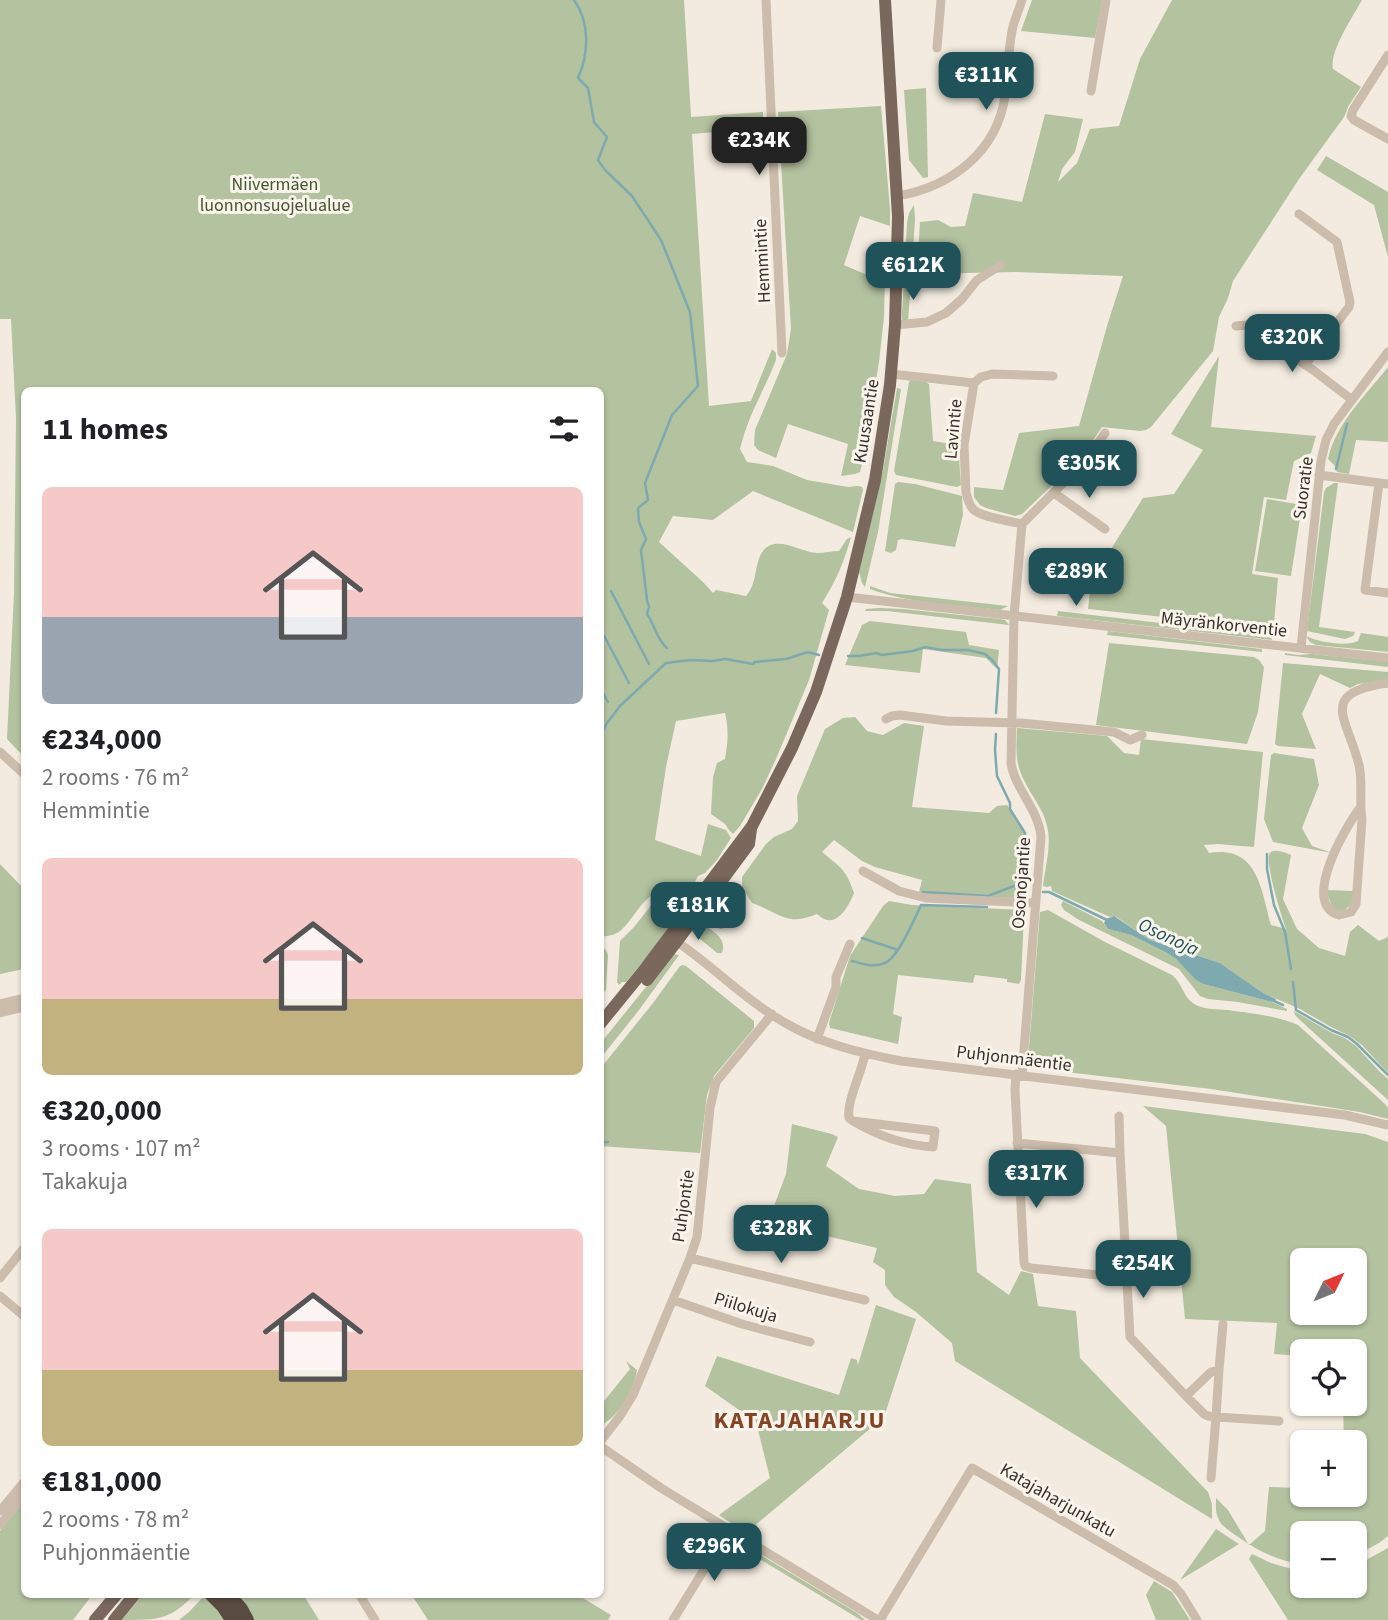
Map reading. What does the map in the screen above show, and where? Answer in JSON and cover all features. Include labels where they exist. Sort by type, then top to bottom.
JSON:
[{"type":"highway","points":[[215,1598],[232,1620]]},
{"type":"highway","points":[[231,1598],[247,1620]]},
{"type":"main road","name":"Kuusaantie","points":[[604,1031],[673,939],[752,826],[792,748],[816,692],[847,597],[873,488],[891,374],[895,325],[897,195],[885,0]]},
{"type":"main road","name":"Kuusaantie","points":[[604,1019],[673,939]]},
{"type":"main road","points":[[95,1620],[114,1598]]},
{"type":"main road","points":[[114,1620],[132,1598]]},
{"type":"street","name":"Hemmintie","points":[[766,0],[782,353]]},
{"type":"street","points":[[937,48],[942,0]]},
{"type":"street","points":[[897,195],[927,188],[953,176],[974,159],[988,142],[1003,106],[1012,31],[1022,0]]},
{"type":"street","points":[[1091,90],[1106,0]]},
{"type":"street","points":[[1388,55],[1351,116],[1388,139]]},
{"type":"street","points":[[1299,214],[1337,242],[1350,302],[1305,365]]},
{"type":"street","points":[[895,325],[927,321],[946,313],[977,280],[1001,265]]},
{"type":"street","points":[[1236,326],[1246,325],[1351,399]]},
{"type":"street","name":"Suoratie","points":[[1301,648],[1321,461],[1328,434],[1351,399],[1388,352]]},
{"type":"street","name":"Lavintie","points":[[891,374],[974,383],[964,445],[968,499],[978,513],[1021,523]]},
{"type":"street","points":[[974,383],[981,377],[992,374],[1053,376]]},
{"type":"street","points":[[1021,523],[1089,457],[1105,433]]},
{"type":"street","points":[[1320,475],[1383,483],[1365,590],[1388,593]]},
{"type":"street","points":[[1054,493],[1105,529]]},
{"type":"street","name":"Osonojantie","points":[[1021,523],[1014,616],[1012,768],[1041,831],[1019,1075],[1014,1090],[1024,1262],[1025,1266],[1031,1268],[1126,1278]]},
{"type":"street","name":"Mäyränkorventie","points":[[847,597],[1388,658]]},
{"type":"street","points":[[1360,808],[1330,861],[1324,897],[1326,905],[1334,914],[1350,912],[1357,898],[1362,819],[1360,771],[1343,720],[1343,703],[1358,689],[1388,683]]},
{"type":"street","points":[[886,719],[900,715],[946,722],[1021,723],[1114,732],[1130,740],[1142,735]]},
{"type":"street","points":[[0,752],[21,771]]},
{"type":"street","points":[[863,871],[899,891],[926,898],[1035,903]]},
{"type":"street","name":"Puhjonmäentie","points":[[673,939],[786,1023],[817,1039],[865,1054],[901,1061],[1345,1115],[1388,1125]]},
{"type":"street","points":[[817,1039],[836,988],[836,977],[850,944]]},
{"type":"street","points":[[0,1004],[21,999]]},
{"type":"street","points":[[0,1013],[21,1008]]},
{"type":"street","name":"Puhjontie","points":[[604,1438],[633,1395],[690,1258],[699,1226],[713,1091],[720,1075],[772,1014]]},
{"type":"street","points":[[853,1121],[934,1131],[933,1147],[887,1138],[873,1133],[853,1121],[849,1118],[848,1111],[865,1054]]},
{"type":"street","points":[[1119,1116],[1130,1337],[1204,1414],[1279,1421]]},
{"type":"street","points":[[1017,1143],[1120,1153]]},
{"type":"street","points":[[0,1278],[21,1252]]},
{"type":"street","points":[[690,1258],[865,1300]]},
{"type":"street","points":[[0,1296],[21,1314]]},
{"type":"street","name":"Piilokuja","points":[[673,1300],[742,1324],[810,1342]]},
{"type":"street","points":[[1211,1478],[1223,1324]]},
{"type":"street","points":[[1186,1396],[1211,1372],[1219,1370]]},
{"type":"street","points":[[604,1447],[661,1488],[879,1620]]},
{"type":"street","name":"Katajaharjunkatu","points":[[879,1620],[972,1468],[1173,1585],[1198,1620]]},
{"type":"street","points":[[0,1511],[21,1486]]},
{"type":"street","points":[[0,1525],[21,1499]]},
{"type":"street","points":[[673,1620],[729,1529]]},
{"type":"street","points":[[361,1598],[375,1620]]},
{"type":"green space","name":"Niivermäen luonnonsuojelualue","points":[[0,0],[684,0],[691,117],[763,112],[763,128],[692,134],[709,406],[751,401],[772,349],[776,353],[776,360],[740,449],[747,462],[773,466],[807,480],[848,487],[858,486],[863,490],[853,532],[753,491],[713,520],[673,516],[659,542],[713,593],[716,590],[746,596],[752,586],[761,554],[772,544],[817,553],[839,551],[851,537],[839,571],[822,603],[829,610],[809,680],[762,789],[733,834],[711,814],[713,777],[717,763],[725,759],[726,752],[728,730],[725,713],[676,721],[655,840],[701,856],[708,824],[726,830],[731,838],[717,860],[705,873],[698,876],[683,901],[668,893],[653,895],[623,928],[613,935],[604,936],[604,387],[21,387],[21,754],[7,739],[14,593],[16,419],[11,319],[0,319]]},
{"type":"green space","points":[[1032,0],[1102,0],[1095,38],[1021,31]]},
{"type":"green space","points":[[1172,0],[1362,0],[1343,34],[1333,62],[1333,69],[1361,87],[1344,117],[1299,179],[1233,281],[1219,317],[1213,351],[1151,427],[1140,431],[1102,427],[1075,463],[1022,514],[1015,516],[986,508],[974,497],[974,487],[1003,490],[1019,433],[1079,426],[1123,276],[1016,272],[917,274],[920,222],[938,220],[951,227],[965,226],[973,193],[1022,202],[1045,114],[1083,119],[1075,152],[1062,169],[1058,182],[1077,163],[1090,129],[1119,126],[1140,59]]},
{"type":"green space","points":[[926,88],[928,177],[923,178],[909,160],[904,90]]},
{"type":"green space","points":[[881,106],[890,226],[860,216],[844,265],[874,278],[885,276],[884,317],[879,362],[867,418],[867,445],[860,472],[841,476],[848,444],[788,424],[776,458],[758,450],[754,445],[755,430],[787,354],[791,329],[778,112]]},
{"type":"green space","points":[[1326,156],[1388,192],[1388,257],[1374,205],[1317,170]]},
{"type":"green space","points":[[914,205],[908,322],[904,322],[902,313],[907,223]]},
{"type":"green space","points":[[1219,356],[1211,427],[1316,436],[1311,453],[1294,461],[1286,500],[1264,497],[1252,574],[1278,578],[1274,623],[1268,628],[1088,609],[1091,581],[1143,498],[1174,494],[1203,450],[1171,434]]},
{"type":"green space","points":[[1388,367],[1388,442],[1356,440],[1349,474],[1337,472],[1328,459],[1338,433]]},
{"type":"green space","points":[[911,380],[929,384],[933,441],[958,445],[961,485],[957,487],[896,475],[894,471]]},
{"type":"green space","points":[[897,388],[901,389],[878,532],[865,587],[859,572],[883,470]]},
{"type":"green space","points":[[898,482],[962,496],[963,515],[955,547],[902,539],[898,540],[896,550],[891,553],[885,551],[895,484]]},
{"type":"green space","points":[[1334,483],[1338,483],[1319,627],[1355,632],[1353,636],[1345,639],[1307,631],[1324,492]]},
{"type":"green space","points":[[1267,499],[1302,505],[1291,576],[1255,571]]},
{"type":"green space","points":[[870,586],[890,593],[1008,606],[1000,610],[918,601],[870,589]]},
{"type":"green space","points":[[880,608],[1000,619],[1009,625],[887,611],[865,611]]},
{"type":"green space","points":[[1058,611],[1271,636],[1272,640],[1057,616]]},
{"type":"green space","points":[[870,621],[966,632],[969,645],[999,650],[997,669],[986,658],[923,649],[920,673],[845,665],[862,625]]},
{"type":"green space","points":[[1108,631],[1262,649],[1262,652],[1107,635]]},
{"type":"green space","points":[[1361,633],[1388,637],[1388,652],[1316,645],[1306,636],[1325,642],[1346,644],[1358,641]]},
{"type":"green space","points":[[1109,643],[1254,657],[1259,660],[1264,667],[1258,712],[1247,744],[1096,725]]},
{"type":"green space","points":[[1285,655],[1388,662],[1388,667]]},
{"type":"green space","points":[[1283,663],[1388,672],[1388,680],[1358,684],[1350,688],[1320,674],[1302,714],[1316,749],[1278,746],[1275,744]]},
{"type":"green space","points":[[855,717],[867,731],[883,735],[904,723],[924,726],[912,807],[989,813],[997,806],[1007,805],[1023,830],[1028,844],[1026,878],[1021,898],[919,894],[922,880],[875,867],[862,861],[834,840],[822,852],[842,870],[854,893],[840,915],[832,920],[826,920],[817,914],[792,919],[752,903],[742,887],[742,877],[766,844],[792,829],[798,821],[797,796],[825,729],[843,718]]},
{"type":"green space","points":[[1017,728],[1107,736],[1124,753],[1139,755],[1141,739],[1263,752],[1254,847],[1204,845],[1209,853],[1225,852],[1248,863],[1260,884],[1271,925],[1286,929],[1269,867],[1270,853],[1277,851],[1291,855],[1283,899],[1297,929],[1319,948],[1345,956],[1350,932],[1358,925],[1379,941],[1388,937],[1388,1073],[1362,1045],[1348,1035],[1263,993],[1220,963],[1150,940],[1118,918],[1110,917],[1052,891],[1051,886],[1043,886],[1048,833],[1043,814],[1019,769]]},
{"type":"green space","points":[[1274,753],[1314,759],[1319,785],[1302,828],[1312,846],[1332,853],[1273,842],[1264,819],[1271,755]]},
{"type":"green space","points":[[0,864],[21,886],[21,970],[0,974]]},
{"type":"green space","points":[[731,885],[726,925],[720,929],[706,919]]},
{"type":"green space","points":[[1326,890],[1354,891],[1353,900],[1343,911],[1333,909]]},
{"type":"green space","points":[[658,899],[667,899],[682,908],[652,951],[626,982],[619,985],[620,941]]},
{"type":"green space","points":[[889,901],[912,905],[1022,910],[1024,914],[1019,984],[1007,982],[1007,979],[975,975],[973,983],[898,975],[893,1014],[902,1017],[898,1044],[830,1028],[829,1023],[850,956]]},
{"type":"green space","points":[[1063,901],[1102,921],[1108,929],[1131,935],[1167,953],[1203,984],[1272,1002],[1287,1011],[1200,996],[1179,969],[1079,920],[1064,910],[1061,905]]},
{"type":"green space","points":[[1048,910],[1172,975],[1188,999],[1196,1005],[1208,1009],[1273,1017],[1298,1025],[1385,1104],[1388,1108],[1388,1119],[1360,1112],[1211,1089],[1032,1068],[1028,1060],[1040,912]]},
{"type":"green space","points":[[703,924],[721,939],[722,953],[717,953],[699,938],[697,933]]},
{"type":"green space","points":[[604,949],[608,955],[604,992]]},
{"type":"green space","points":[[679,955],[604,1054],[604,1039],[670,957]]},
{"type":"green space","points":[[680,966],[686,966],[754,1021],[754,1028],[714,1076],[707,1095],[700,1153],[604,1146],[604,1064]]},
{"type":"green space","points":[[1294,1011],[1356,1046],[1388,1079],[1388,1100],[1301,1021]]},
{"type":"green space","points":[[1143,1106],[1365,1134],[1388,1142],[1388,1536],[1367,1550],[1367,1521],[1290,1521],[1290,1561],[1273,1557],[1250,1545],[1265,1531],[1269,1487],[1290,1488],[1290,1507],[1367,1507],[1367,1430],[1344,1430],[1343,1416],[1367,1416],[1367,1339],[1290,1339],[1290,1355],[1274,1354],[1277,1323],[1185,1319],[1166,1126]]},
{"type":"green space","points":[[792,1124],[838,1137],[826,1166],[859,1189],[895,1196],[924,1194],[935,1179],[971,1184],[977,1272],[1009,1295],[1021,1271],[1033,1274],[1038,1306],[1076,1311],[1080,1358],[1208,1492],[1212,1504],[1212,1519],[955,1361],[952,1343],[894,1297],[885,1285],[885,1270],[873,1262],[877,1248],[768,1222],[786,1174]]},
{"type":"green space","points":[[876,1305],[916,1319],[884,1417],[746,1533],[719,1515],[770,1478],[756,1422],[705,1386],[717,1356],[839,1395],[851,1358],[857,1360],[858,1365]]},
{"type":"green space","points":[[626,1361],[637,1370],[633,1386],[619,1409],[604,1424],[604,1401],[630,1369]]},
{"type":"green space","points":[[1216,1498],[1228,1510],[1248,1544],[1221,1523],[1216,1512]]},
{"type":"green space","points":[[21,1505],[21,1598],[90,1598],[73,1620],[0,1620],[0,1531]]},
{"type":"green space","points":[[1216,1529],[1239,1544],[1180,1580]]},
{"type":"green space","points":[[736,1545],[746,1546],[865,1620]]},
{"type":"green space","points":[[1388,1548],[1388,1620],[1288,1620],[1249,1559],[1252,1554],[1290,1569],[1290,1598],[1367,1598],[1367,1559]]},
{"type":"green space","points":[[1154,1581],[1172,1592],[1190,1620],[1156,1620],[1146,1595]]},
{"type":"green space","points":[[140,1598],[190,1598],[163,1617],[122,1620]]},
{"type":"green space","points":[[204,1598],[216,1607],[223,1620],[179,1620]]},
{"type":"green space","points":[[239,1598],[305,1598],[319,1620],[253,1620]]},
{"type":"green space","points":[[414,1598],[583,1598],[611,1615],[608,1620],[428,1620]]},
{"type":"water","points":[[1114,916],[1150,940],[1220,963],[1276,999],[1275,1001],[1203,984],[1167,953],[1131,935],[1108,929],[1104,923],[1106,919]]},
{"type":"waterway","points":[[574,0],[583,18],[586,38],[586,49],[578,78],[588,88],[594,122],[607,137],[598,160],[632,196],[661,240],[690,312],[698,386],[672,415],[645,483],[648,500],[638,508],[639,522],[646,539],[641,550],[649,607],[647,614],[667,648]]},
{"type":"waterway","points":[[1336,469],[1347,424]]},
{"type":"waterway","points":[[611,591],[649,664]]},
{"type":"waterway","points":[[604,636],[629,683]]},
{"type":"waterway","name":"Osonoja","points":[[848,656],[876,653],[882,655],[925,647],[985,654],[999,669],[996,713]]},
{"type":"waterway","points":[[604,729],[620,706],[666,663],[725,659],[753,664],[786,659],[808,652],[819,655]]},
{"type":"waterway","points":[[604,695],[608,702]]},
{"type":"waterway","name":"Osonoja","points":[[996,734],[997,776],[1010,803],[1010,809],[1025,833],[1025,892],[1027,891]]},
{"type":"waterway","points":[[1267,854],[1274,905],[1285,932],[1291,969]]},
{"type":"waterway","points":[[923,892],[988,896],[1024,882]]},
{"type":"waterway","name":"Osonoja","points":[[1043,892],[1049,892],[1107,920]]},
{"type":"waterway","points":[[852,961],[877,965],[890,960],[906,937],[921,905],[987,907]]},
{"type":"waterway","points":[[862,938],[898,950]]},
{"type":"waterway","name":"Osonoja","points":[[1293,982],[1296,1010],[1348,1037],[1388,1075]]},
{"type":"waterway","name":"Osonoja","points":[[1274,1001],[1283,1005]]},
{"type":"district","name":"KATAJAHARJU","points":[[800,1420]]}]
